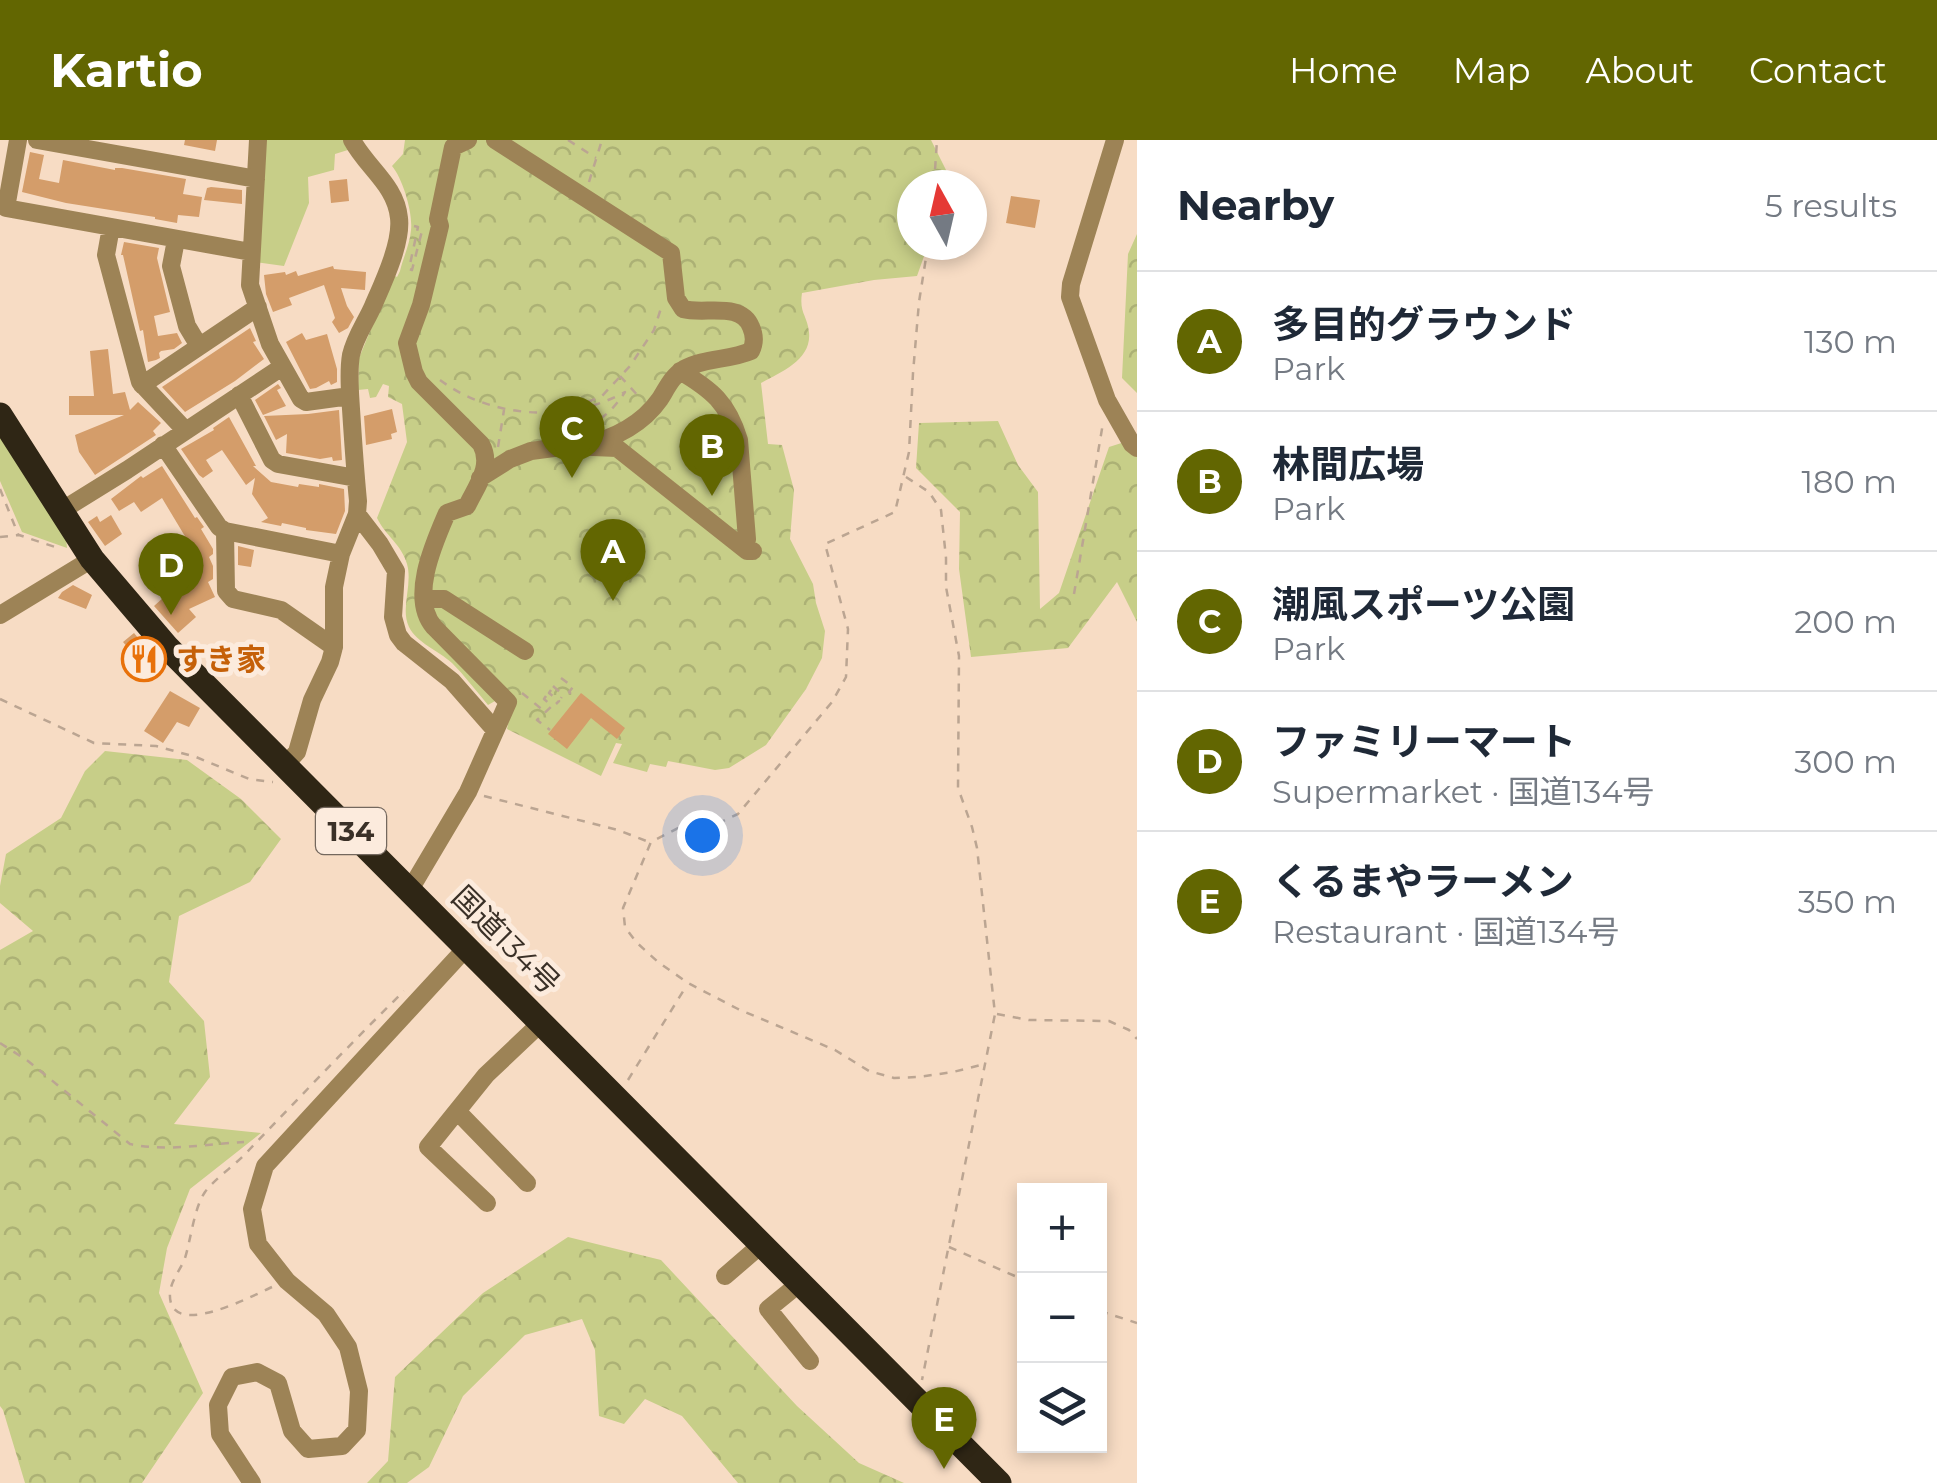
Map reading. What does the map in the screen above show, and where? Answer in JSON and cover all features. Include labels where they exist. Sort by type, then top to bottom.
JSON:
[{"type":"highway","name":"国道134号","points":[[0,415],[92,559],[167,647],[998,1483]]},
{"type":"street","points":[[18,140],[6,208],[251,252]]},
{"type":"street","points":[[37,140],[256,178]]},
{"type":"street","points":[[258,140],[250,285],[270,344],[301,399],[306,402],[350,396]]},
{"type":"street","points":[[290,770],[334,647],[333,598],[340,554],[357,514],[350,358],[394,250],[400,222],[388,187],[361,158],[352,140]]},
{"type":"street","points":[[409,887],[468,792],[513,696],[429,621],[424,599],[426,564],[447,513],[467,506],[487,463],[483,446],[419,382],[408,347],[440,226],[438,219],[453,147],[468,140]]},
{"type":"street","points":[[480,479],[510,459],[531,451],[575,439],[617,436],[652,408],[680,371],[748,354],[754,347],[750,324],[736,312],[683,310],[676,298],[668,250],[495,140]]},
{"type":"street","points":[[1115,140],[1070,284],[1070,298],[1107,400],[1137,448]]},
{"type":"street","points":[[111,227],[106,255],[142,385],[185,430]]},
{"type":"street","points":[[176,240],[170,266],[186,326],[199,346]]},
{"type":"street","points":[[142,385],[258,308]]},
{"type":"street","points":[[61,511],[282,367]]},
{"type":"street","points":[[575,439],[616,448],[747,548],[735,428],[728,410],[708,387],[680,371]]},
{"type":"street","points":[[239,395],[272,460],[356,478]]},
{"type":"street","points":[[163,445],[219,528],[340,554]]},
{"type":"street","points":[[357,514],[396,571],[393,617],[398,635],[452,681],[495,730]]},
{"type":"street","points":[[225,531],[226,591],[234,599],[281,610],[334,647]]},
{"type":"street","points":[[0,616],[92,559]]},
{"type":"street","points":[[424,599],[444,599],[525,651]]},
{"type":"street","points":[[252,1483],[220,1434],[218,1405],[232,1377],[257,1372],[278,1383],[292,1432],[308,1449],[342,1446],[357,1430],[360,1391],[348,1347],[326,1314],[287,1281],[258,1244],[252,1209],[265,1166],[467,947]]},
{"type":"street","points":[[486,1203],[428,1146],[486,1076],[542,1022]]},
{"type":"street","points":[[457,1111],[527,1182]]},
{"type":"street","points":[[724,1276],[762,1244]]},
{"type":"street","points":[[800,1282],[768,1309],[810,1361]]},
{"type":"path","points":[[568,140],[597,158]]},
{"type":"path","points":[[584,198],[602,140]]},
{"type":"path","points":[[935,170],[938,140]]},
{"type":"path","points":[[400,222],[418,227],[409,269],[412,270],[422,226],[426,228],[414,282]]},
{"type":"path","points":[[926,260],[909,452],[895,512],[825,544],[848,629],[846,677],[832,702],[738,814],[723,821],[688,823],[651,842],[623,908],[626,927],[636,942],[688,984],[835,1050],[868,1070],[894,1078],[953,1072],[985,1064]]},
{"type":"path","points":[[435,376],[475,401],[504,410],[560,413],[572,409],[602,396],[647,343],[662,308],[666,278],[674,277]]},
{"type":"path","points":[[620,376],[649,408]]},
{"type":"path","points":[[572,409],[592,407],[630,388]]},
{"type":"path","points":[[575,439],[612,410],[625,392]]},
{"type":"path","points":[[1074,594],[1107,400]]},
{"type":"path","points":[[498,445],[504,410]]},
{"type":"path","points":[[905,476],[929,492],[941,510],[946,587],[958,656],[958,788],[977,848],[995,1014],[918,1402]]},
{"type":"path","points":[[0,489],[19,535]]},
{"type":"path","points":[[0,537],[19,535],[92,559]]},
{"type":"path","points":[[550,730],[537,720],[552,706],[544,700],[546,696],[556,704],[558,700],[549,693],[551,690],[561,698],[574,687],[561,678]]},
{"type":"path","points":[[553,686],[563,695]]},
{"type":"path","points":[[0,699],[94,743],[156,746],[250,779],[278,783],[290,770]]},
{"type":"path","points":[[468,792],[651,842]]},
{"type":"path","points":[[616,1098],[688,984]]},
{"type":"path","points":[[287,1281],[211,1314],[194,1316],[178,1311],[170,1303],[170,1288],[184,1260],[204,1192],[404,991]]},
{"type":"path","points":[[995,1014],[1029,1020],[1109,1021],[1129,1030],[1137,1039]]},
{"type":"path","points":[[0,1043],[130,1144],[156,1147],[244,1142]]},
{"type":"path","points":[[947,1246],[1017,1277]]},
{"type":"path","points":[[1107,1313],[1137,1323]]},
{"type":"green space","points":[[263,140],[346,140],[351,149],[335,154],[334,170],[308,177],[309,203],[284,266],[255,262]]},
{"type":"green space","points":[[405,140],[931,140],[946,170],[897,170],[897,260],[923,260],[917,276],[802,293],[809,332],[806,350],[794,364],[761,383],[768,444],[782,445],[794,490],[790,539],[813,584],[825,631],[822,658],[806,689],[766,745],[729,768],[715,770],[668,761],[666,767],[650,764],[647,772],[613,763],[622,744],[616,743],[601,776],[507,729],[509,719],[498,703],[488,705],[452,663],[409,627],[407,564],[377,518],[407,442],[402,404],[388,397],[389,386],[383,384],[376,397],[370,398],[368,389],[358,390],[359,358],[393,275],[397,277],[400,271],[410,235],[406,196],[392,166],[403,154]]},
{"type":"green space","points":[[1137,234],[1137,393],[1122,378],[1128,254]]},
{"type":"green space","points":[[998,421],[1018,465],[1038,492],[1040,609],[1059,593],[1109,447],[1134,439],[1137,442],[1137,622],[1117,582],[1068,648],[971,657],[959,569],[960,512],[916,468],[919,423]]},
{"type":"green space","points":[[0,431],[66,538],[67,548],[22,532],[0,481]]},
{"type":"green space","points":[[105,751],[187,760],[241,799],[281,839],[250,882],[179,916],[169,982],[204,1021],[210,1077],[174,1124],[261,1133],[190,1189],[167,1248],[159,1293],[203,1393],[142,1483],[25,1483],[0,1406],[0,950],[33,931],[0,903],[0,886],[6,854],[61,818],[85,771]]},
{"type":"green space","points":[[568,1237],[661,1260],[797,1406],[859,1463],[904,1483],[738,1483],[682,1416],[645,1399],[624,1424],[599,1416],[595,1350],[582,1319],[525,1335],[463,1396],[429,1467],[407,1483],[367,1483],[388,1461],[395,1377],[483,1293]]},
{"type":"building","points":[[185,140],[217,140],[215,151],[184,145]]},
{"type":"building","points":[[30,152],[44,155],[39,179],[59,183],[63,160],[186,179],[183,194],[202,197],[199,217],[178,215],[177,223],[22,192]]},
{"type":"building","points":[[347,179],[349,201],[331,203],[329,181]]},
{"type":"building","points":[[207,188],[242,190],[242,204],[204,200]]},
{"type":"building","points":[[1011,196],[1040,200],[1035,228],[1006,223]]},
{"type":"building","points":[[124,242],[159,248],[157,258],[170,312],[154,316],[158,336],[177,333],[182,343],[161,351],[160,358],[148,362],[121,255]]},
{"type":"building","points":[[333,266],[366,272],[365,290],[341,288],[354,317],[348,328],[339,333],[332,322],[335,318],[324,285],[289,298],[292,305],[273,312],[264,275],[296,271],[298,276]]},
{"type":"building","points":[[250,328],[256,341],[253,342],[264,359],[185,412],[162,387]]},
{"type":"building","points":[[302,333],[306,340],[327,334],[337,382],[310,389],[286,342]]},
{"type":"building","points":[[108,349],[113,394],[125,392],[130,410],[138,402],[161,423],[153,431],[156,435],[95,475],[79,452],[75,435],[124,415],[69,415],[69,396],[94,396],[90,351]]},
{"type":"building","points":[[278,384],[286,406],[263,415],[255,400]]},
{"type":"building","points":[[392,409],[397,432],[391,434],[392,439],[366,445],[364,416]]},
{"type":"building","points":[[339,410],[342,460],[333,461],[332,457],[320,459],[286,453],[287,434],[276,440],[264,416],[308,414]]},
{"type":"building","points":[[229,417],[253,466],[271,482],[344,489],[345,511],[336,534],[261,522],[268,518],[252,494],[255,478],[246,485],[222,450],[206,460],[213,471],[203,478],[199,475],[181,449]]},
{"type":"building","points":[[162,466],[204,527],[201,529],[213,549],[209,557],[213,579],[208,582],[215,597],[189,609],[196,617],[178,633],[154,606],[174,588],[164,571],[192,548],[162,498],[141,512],[134,502],[119,511],[111,499],[141,476]]},
{"type":"building","points":[[111,515],[122,534],[105,546],[88,522],[97,516],[100,522]]},
{"type":"building","points":[[238,546],[254,550],[251,567],[238,565]]},
{"type":"building","points":[[73,585],[92,595],[86,609],[58,598]]},
{"type":"building","points":[[134,633],[153,656],[143,665],[123,642]]},
{"type":"building","points":[[170,691],[200,708],[189,727],[177,722],[163,743],[144,731]]},
{"type":"building","points":[[581,693],[625,728],[617,739],[591,718],[567,749],[548,734]]},
{"type":"place","name":"潮風スポーツ公園","points":[[572,478]]},
{"type":"place","name":"林間広場","points":[[712,496]]},
{"type":"place","name":"多目的グラウンド","points":[[613,601]]},
{"type":"place","name":"ファミリーマート","points":[[171,615]]},
{"type":"place","name":"すき家","points":[[144,659]]},
{"type":"place","name":"くるまやラーメン","points":[[944,1469]]}]
